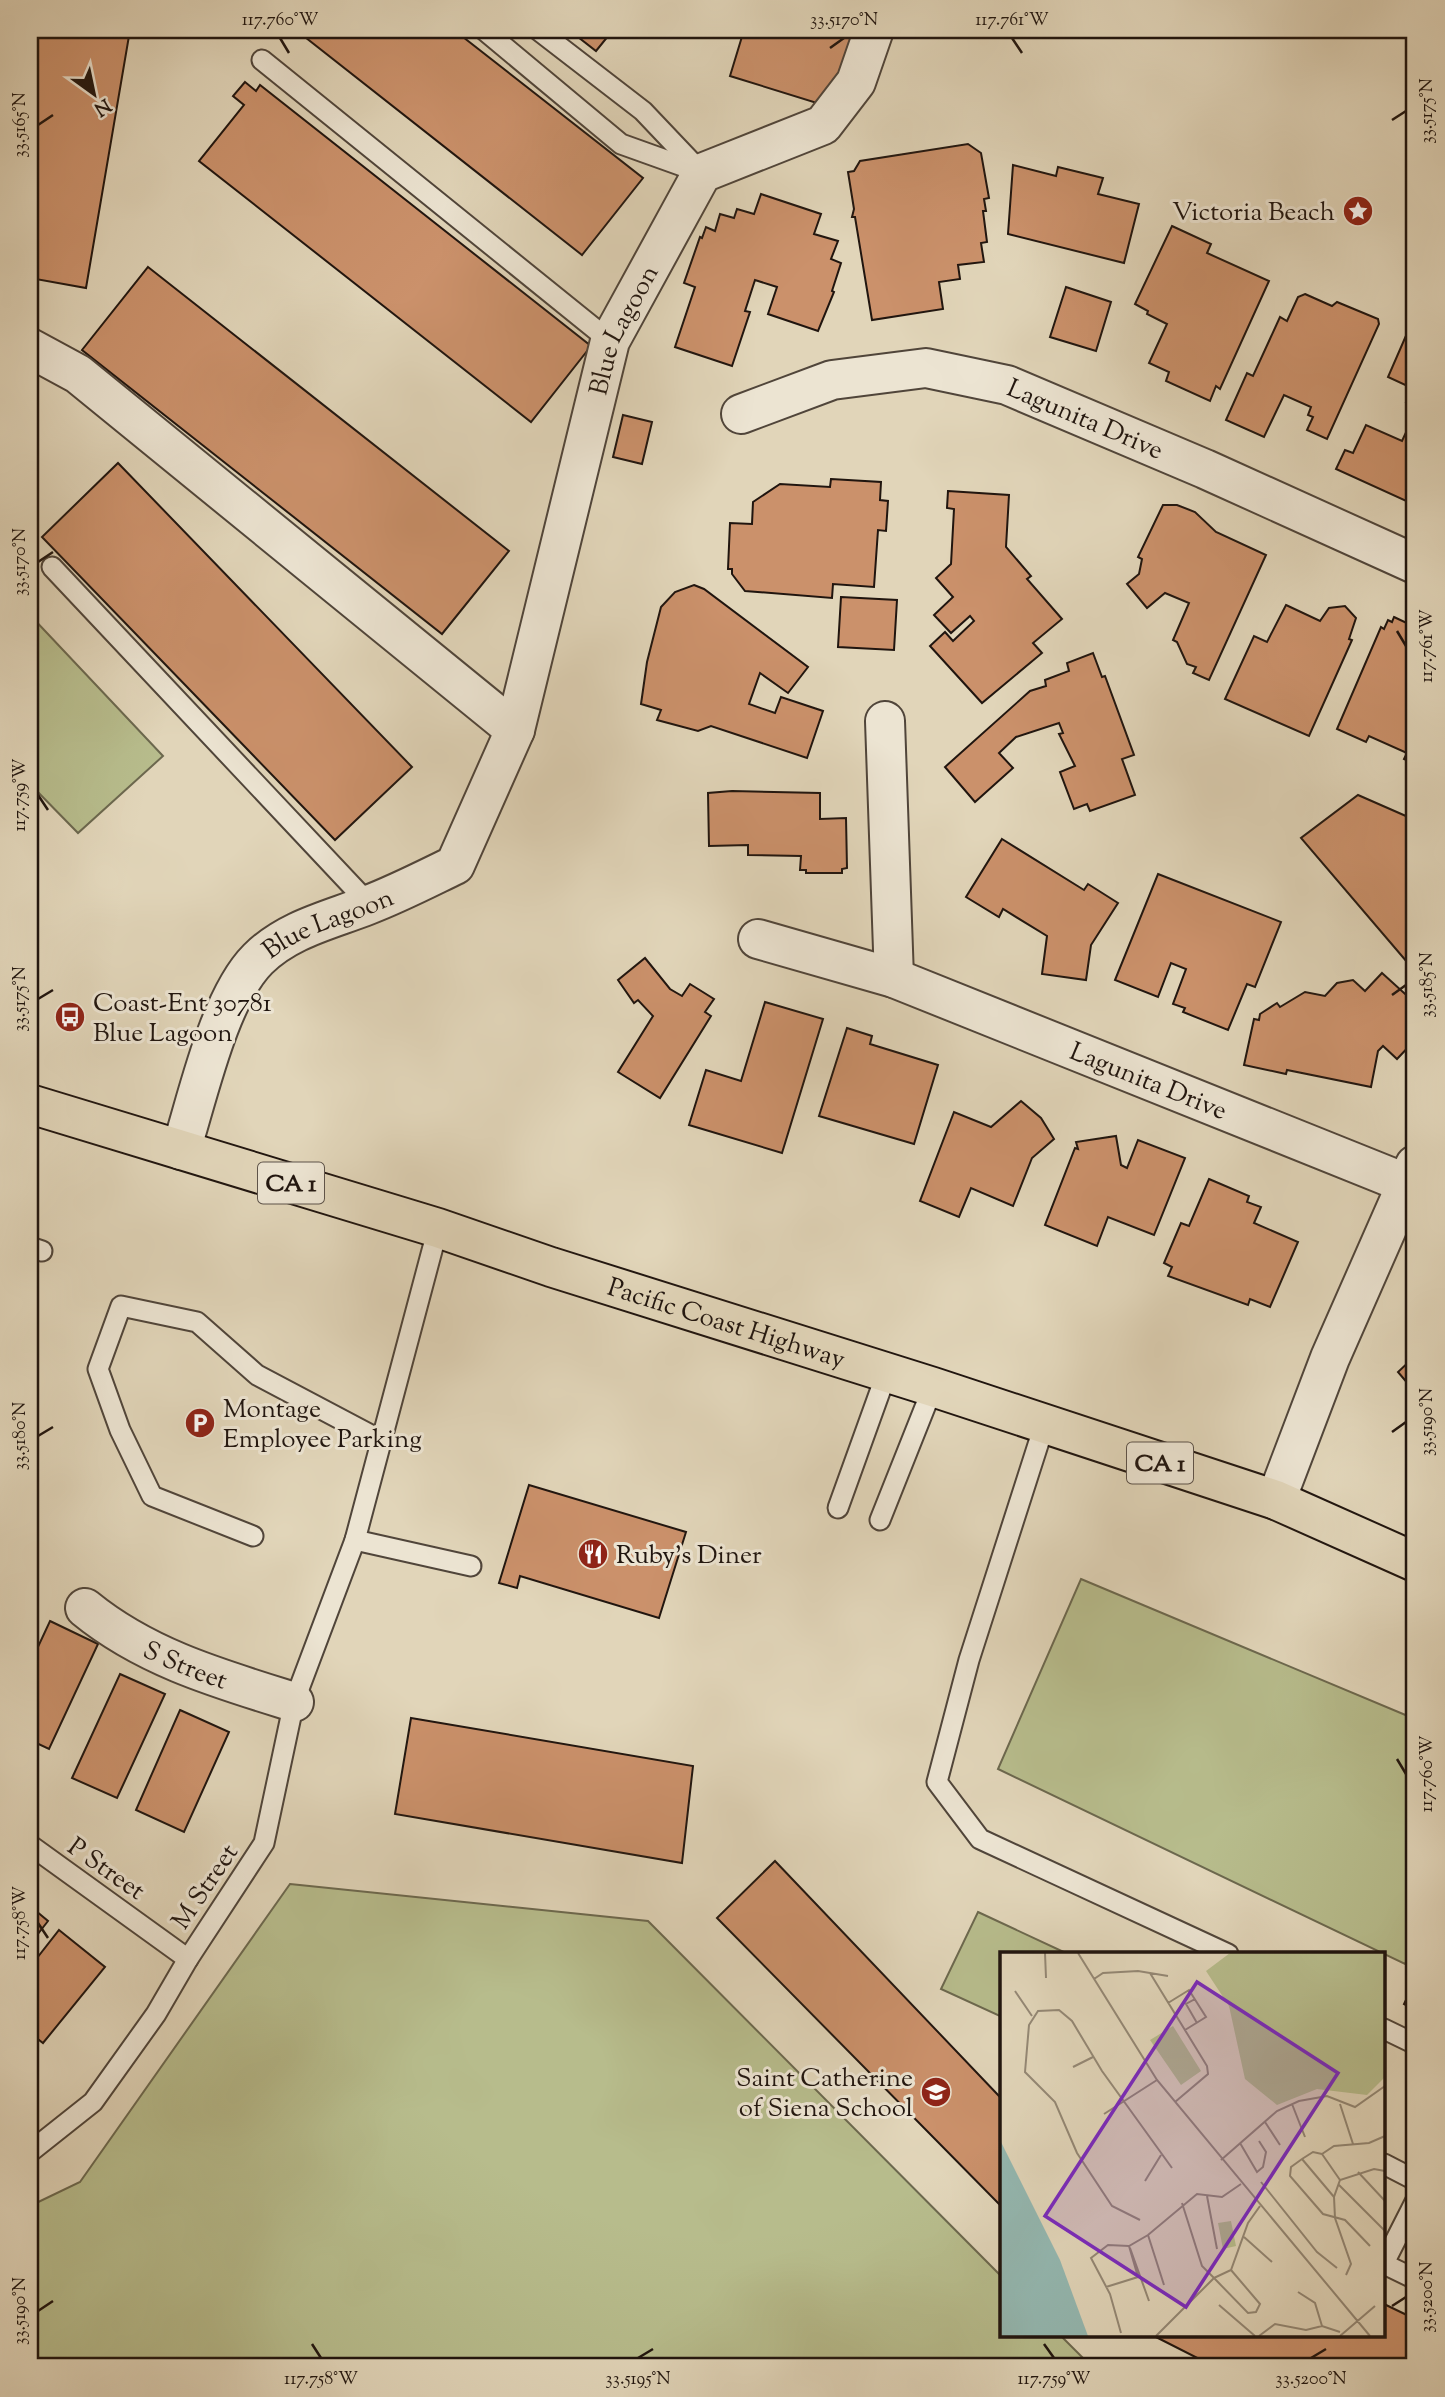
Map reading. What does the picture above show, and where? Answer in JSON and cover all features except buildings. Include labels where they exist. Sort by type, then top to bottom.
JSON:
[{"type":"highway","name":"Pacific Coast Highway","points":[[30,1104],[438,1228],[1276,1500],[1415,1562]]},
{"type":"street","points":[[702,173],[823,125],[856,82],[874,30]]},
{"type":"street","name":"Blue Lagoon","points":[[181,1150],[224,1015],[238,987],[258,959],[294,933],[370,905],[455,865],[515,730],[610,341],[702,173]]},
{"type":"street","points":[[30,348],[78,374],[515,730]]},
{"type":"street","name":"Lagunita Drive","points":[[741,414],[832,380],[926,368],[1007,385],[1205,469],[1415,564]]},
{"type":"street","points":[[884,721],[894,978]]},
{"type":"street","name":"Lagunita Drive","points":[[758,939],[894,978],[1412,1179],[1330,1358],[1276,1500]]},
{"type":"street","name":"S Street","points":[[85,1608],[106,1625],[166,1660],[294,1702]]},
{"type":"lane","points":[[484,30],[621,144],[702,173]]},
{"type":"lane","points":[[538,30],[643,111],[702,173]]},
{"type":"lane","points":[[262,60],[610,341]]},
{"type":"lane","points":[[52,567],[370,905]]},
{"type":"lane","name":"M Street","points":[[30,2151],[93,2102],[156,2014],[188,1959],[264,1843],[294,1702],[355,1540],[438,1228]]},
{"type":"lane","points":[[253,1536],[152,1496],[120,1430],[98,1369],[121,1306],[197,1322],[257,1375],[380,1440]]},
{"type":"lane","points":[[838,1508],[887,1372]]},
{"type":"lane","points":[[880,1520],[933,1387]]},
{"type":"lane","points":[[1044,1426],[969,1660],[937,1782],[980,1839],[1224,1952]]},
{"type":"lane","points":[[355,1540],[471,1566]]},
{"type":"lane","name":"P Street","points":[[30,1845],[188,1959]]},
{"type":"lane","points":[[1386,2030],[1415,2044]]},
{"type":"lane","points":[[1386,2165],[1415,2180]]},
{"type":"lane","points":[[1386,2259],[1415,2202]]},
{"type":"lane","points":[[1386,2264],[1415,2279]]},
{"type":"green space","points":[[30,615],[163,756],[78,833],[30,784]]},
{"type":"green space","points":[[1081,1579],[1415,1719],[1415,1943],[1405,1964],[1386,1955],[1386,1952],[1380,1952],[998,1769]]},
{"type":"green space","points":[[290,1884],[648,1921],[1000,2275],[1000,2338],[1063,2338],[1092,2367],[30,2367],[30,2206],[80,2182]]},
{"type":"green space","points":[[978,1912],[1064,1952],[1000,1952],[1000,2016],[941,1989]]},
{"type":"place","name":"Victoria Beach","points":[[1358,211]]},
{"type":"place","name":"Coast-Ent 30781 Blue Lagoon","points":[[70,1017]]},
{"type":"place","name":"Montage Employee Parking","points":[[200,1423]]},
{"type":"place","name":"Ruby's Diner","points":[[593,1554]]},
{"type":"place","name":"Saint Catherine of Siena School","points":[[936,2092]]}]
